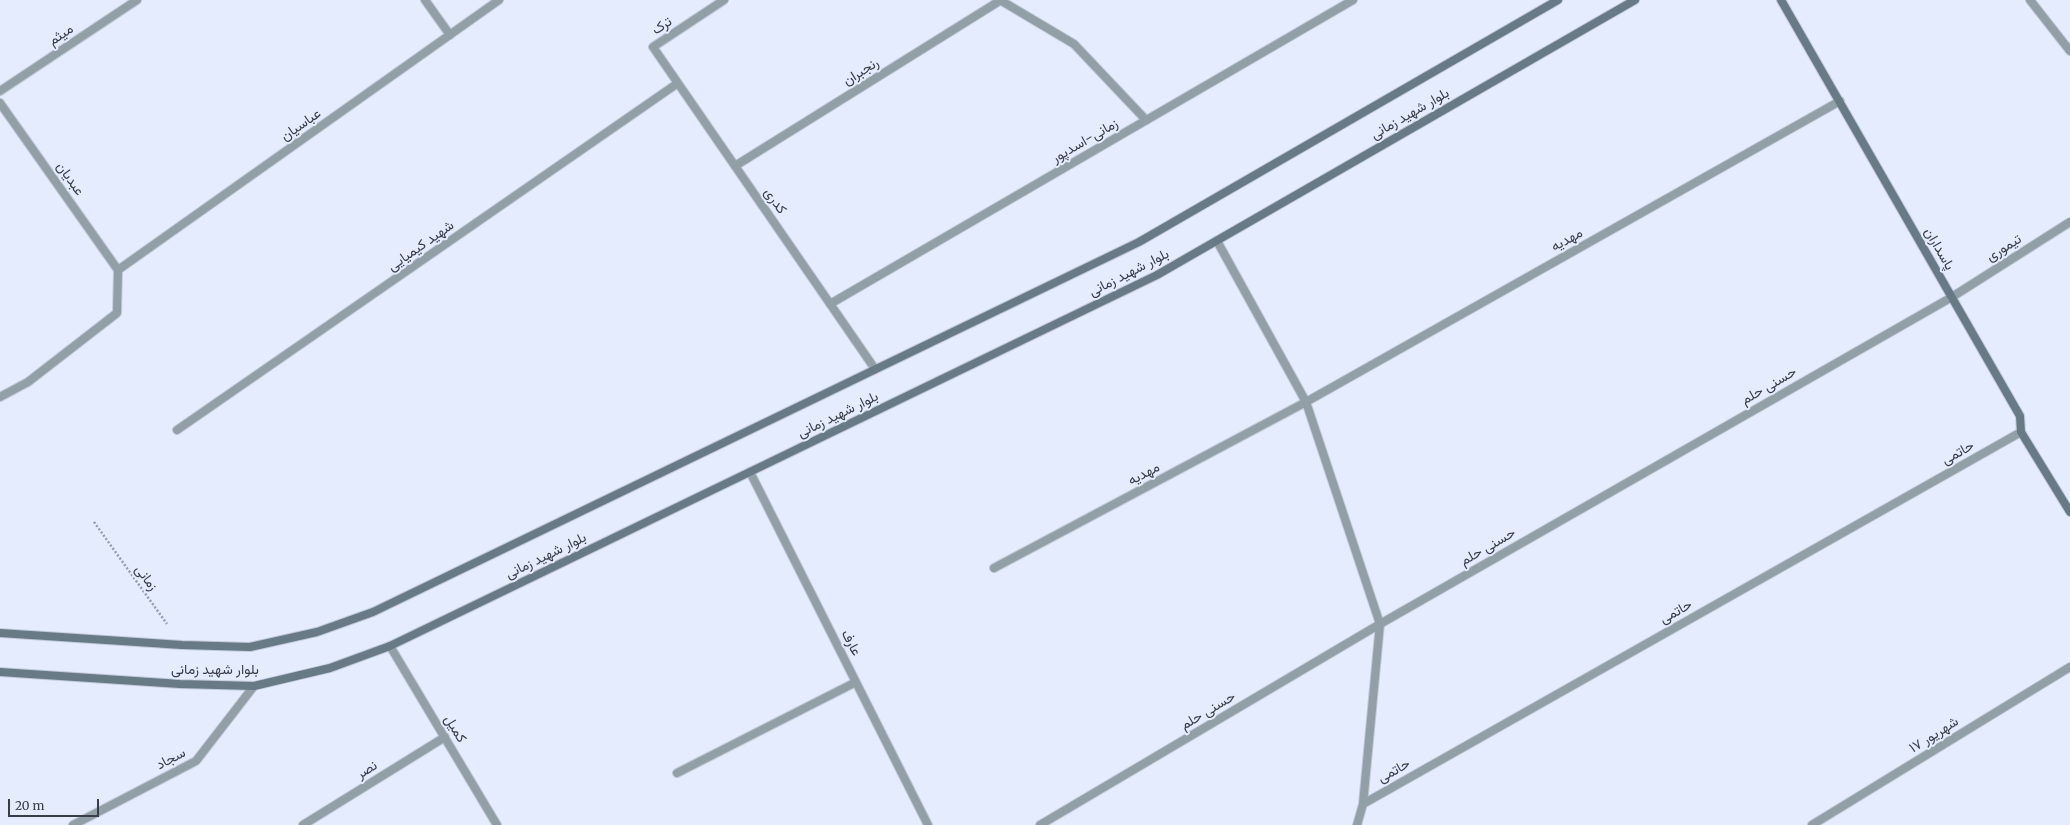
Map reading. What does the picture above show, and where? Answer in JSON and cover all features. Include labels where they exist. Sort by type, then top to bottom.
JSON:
[{"type":"main road","name":"بلوار شهید زمانی","points":[[0,633],[182,645],[250,647],[317,632],[373,612],[1139,242],[1558,0]]},
{"type":"main road","name":"بلوار شهید زمانی","points":[[0,672],[180,684],[254,686],[330,668],[390,646],[1157,275],[1635,0]]},
{"type":"main road","name":"پاسداران","points":[[1781,0],[2020,416],[2021,432],[2070,512]]},
{"type":"street","name":"میثم","points":[[0,91],[137,0]]},
{"type":"street","points":[[425,0],[450,35]]},
{"type":"street","name":"عباسیان","points":[[118,270],[499,0]]},
{"type":"street","name":"ترک","points":[[654,47],[724,0]]},
{"type":"street","points":[[1000,0],[1074,44],[1146,120]]},
{"type":"street","name":"رنجبران","points":[[736,166],[1000,0]]},
{"type":"street","name":"زمانی-اسدپور","points":[[830,304],[1353,0]]},
{"type":"street","points":[[2030,0],[2070,51]]},
{"type":"street","name":"کدری","points":[[654,47],[875,369]]},
{"type":"street","name":"شهید کیمیایی","points":[[177,430],[678,83]]},
{"type":"street","name":"مهدیه","points":[[994,568],[1306,402],[1840,101]]},
{"type":"street","name":"عبدیان","points":[[0,103],[118,270]]},
{"type":"street","name":"تیموری","points":[[1952,296],[2070,222]]},
{"type":"street","points":[[1217,241],[1306,402],[1380,624],[1363,804],[1357,825]]},
{"type":"street","points":[[0,397],[28,382],[118,313],[118,270]]},
{"type":"street","name":"حسنی حلم","points":[[1040,825],[1380,624],[1952,296]]},
{"type":"street","name":"حاتمی","points":[[1363,804],[2021,432]]},
{"type":"street","name":"عارف","points":[[750,472],[928,825]]},
{"type":"street","name":"کمیل","points":[[390,646],[497,825]]},
{"type":"street","name":"۱۷ شهریور","points":[[1812,825],[2070,667]]},
{"type":"street","points":[[677,773],[856,682]]},
{"type":"street","name":"سجاد","points":[[73,825],[196,761],[254,686]]},
{"type":"street","name":"نصر","points":[[303,825],[445,738]]},
{"type":"path","name":"زمانی","points":[[94,522],[182,645]]}]
